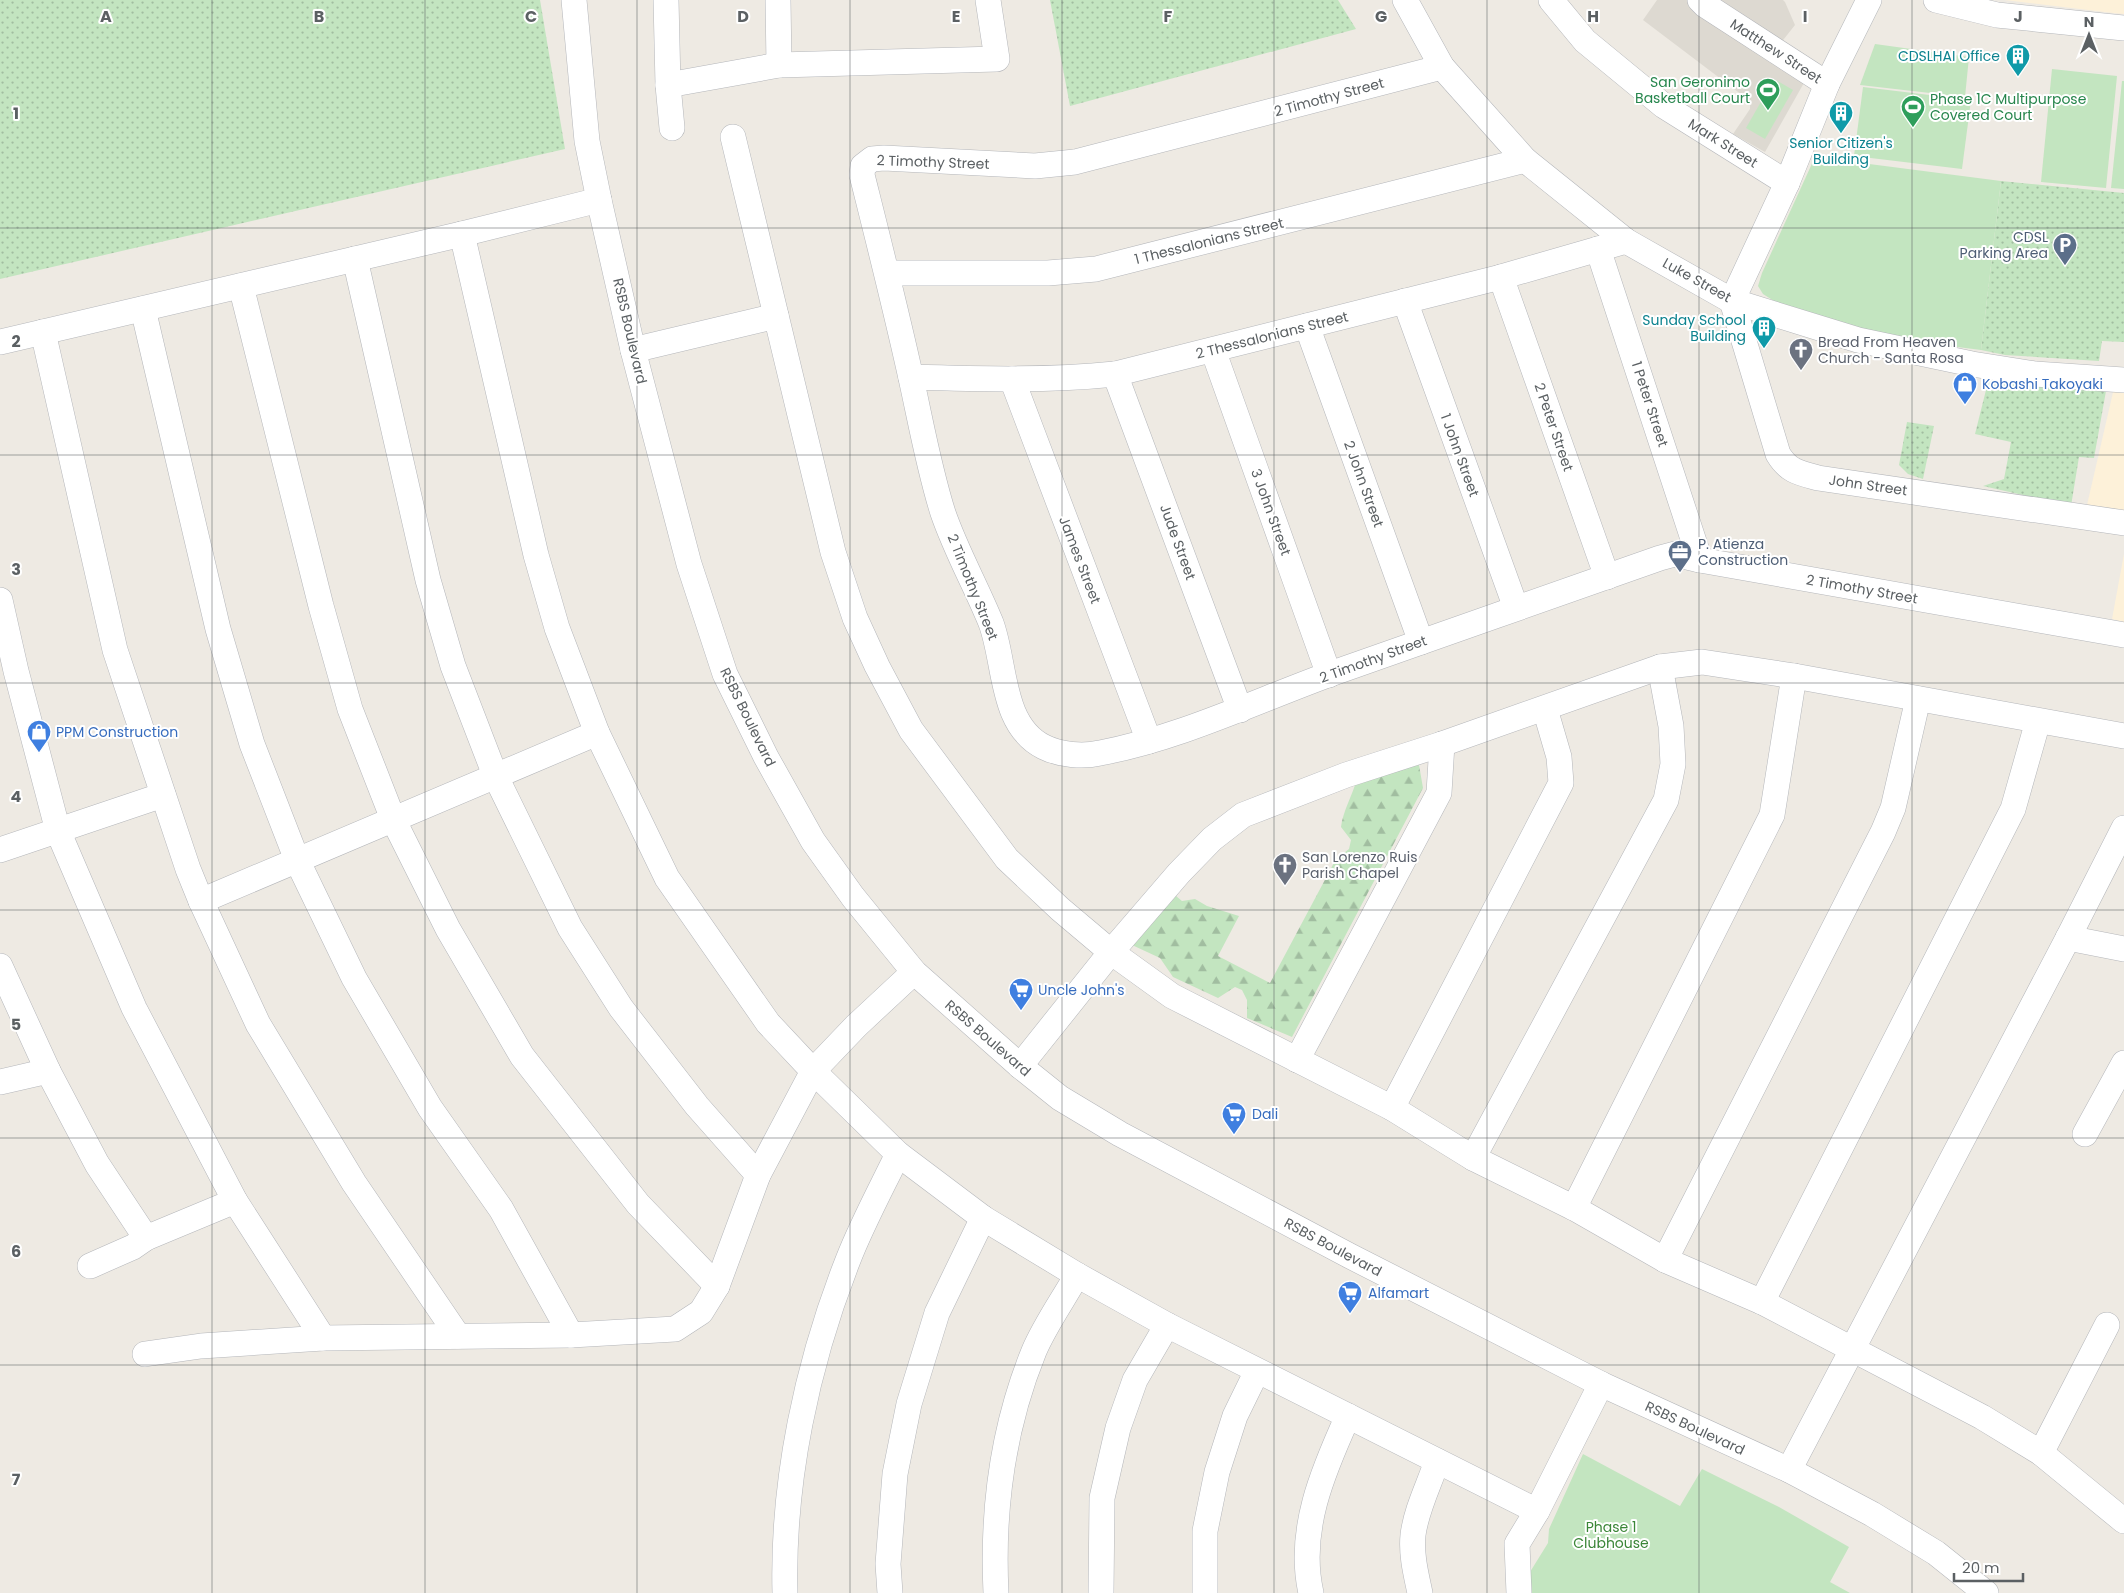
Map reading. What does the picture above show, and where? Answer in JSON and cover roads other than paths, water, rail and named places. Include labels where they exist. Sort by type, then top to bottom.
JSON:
[{"type":"street","name":"RSBS Boulevard","points":[[574,0],[588,141],[599,200],[633,350],[689,564],[725,674],[766,758],[813,841],[853,897],[914,972],[1020,1066],[1060,1098],[1120,1134],[1359,1260],[1601,1384],[1789,1470],[1872,1514],[1928,1548],[1986,1593]]},
{"type":"street","points":[[666,0],[668,85],[672,128]]},
{"type":"street","points":[[778,0],[779,65]]},
{"type":"street","points":[[668,85],[779,65],[997,59],[988,0]]},
{"type":"street","name":"Luke Street","points":[[1406,0],[1442,68],[1525,160],[1626,241],[1732,301],[1858,340],[1972,364],[2035,374],[2124,380]]},
{"type":"street","name":"Mark Street","points":[[1551,0],[1585,41],[1664,106],[1787,183]]},
{"type":"street","name":"Matthew Street","points":[[1700,0],[1827,84]]},
{"type":"street","points":[[1732,301],[1787,183],[1827,84],[1869,0]]},
{"type":"street","points":[[1936,0],[1996,15],[2124,28]]},
{"type":"street","name":"2 Timothy Street","points":[[1442,68],[1075,162],[1034,166],[884,158],[872,159],[863,166],[862,175],[887,273],[932,476],[957,551],[992,626],[1013,711],[1022,729],[1043,746],[1068,754],[1096,754],[1149,741],[1240,710],[1329,675],[1516,608],[1675,554],[2124,636]]},
{"type":"street","points":[[733,137],[833,552],[855,618],[877,666],[911,730],[1007,859],[1060,910],[1111,952],[1172,996],[1392,1108],[1473,1158],[1574,1208],[1665,1260],[1762,1302],[1854,1348],[1982,1417],[2041,1453],[2123,1517]]},
{"type":"street","name":"1 Thessalonians Street","points":[[887,273],[1048,273],[1096,269],[1525,160]]},
{"type":"street","points":[[0,342],[599,200]]},
{"type":"street","points":[[462,234],[536,555],[557,628],[597,733],[667,878],[768,1023],[813,1072],[898,1154],[983,1218],[1077,1275],[1168,1325],[1537,1511]]},
{"type":"street","name":"2 Thessalonians Street","points":[[910,377],[1012,379],[1115,374],[1501,277],[1626,241]]},
{"type":"street","name":"1 Peter Street","points":[[1598,249],[1700,560]]},
{"type":"street","points":[[355,259],[428,580],[453,666],[495,775],[570,928],[622,1008],[696,1106],[758,1175]]},
{"type":"street","name":"2 Peter Street","points":[[1501,277],[1607,577]]},
{"type":"street","points":[[241,286],[318,596],[350,709],[393,819],[448,929],[522,1056],[638,1204],[717,1286]]},
{"type":"street","name":"1 John Street","points":[[1405,301],[1516,608]]},
{"type":"street","name":"John Street","points":[[1732,301],[1778,454],[1784,464],[1798,472],[1818,478],[2124,523]]},
{"type":"street","points":[[143,309],[218,629],[252,744],[297,860],[354,978],[430,1108],[501,1209],[571,1335]]},
{"type":"street","points":[[633,350],[776,316]]},
{"type":"street","name":"2 John Street","points":[[1307,326],[1421,642]]},
{"type":"street","points":[[43,332],[115,650],[201,902],[258,1024],[354,1182],[458,1336]]},
{"type":"street","name":"3 John Street","points":[[1213,350],[1329,675]]},
{"type":"street","name":"Jude Street","points":[[1115,374],[1240,710]]},
{"type":"street","name":"James Street","points":[[1012,379],[1149,741]]},
{"type":"street","points":[[0,600],[58,831],[134,1008],[235,1200],[323,1338]]},
{"type":"street","points":[[1020,1066],[1111,952],[1212,839],[1243,815],[1346,775],[1545,709],[1660,667],[1702,662],[1794,676],[2124,736]]},
{"type":"street","points":[[1473,1158],[1666,800],[1673,764],[1671,726],[1660,667]]},
{"type":"street","points":[[1574,1208],[1772,814],[1794,676]]},
{"type":"street","points":[[1665,1260],[1894,808],[1918,698]]},
{"type":"street","points":[[1392,1108],[1561,783],[1559,757],[1545,709]]},
{"type":"street","points":[[1762,1302],[2013,809],[2038,721]]},
{"type":"street","points":[[201,902],[597,733]]},
{"type":"street","points":[[1297,1060],[1439,793],[1442,744]]},
{"type":"street","points":[[0,850],[163,795]]},
{"type":"street","points":[[1789,1470],[2121,839]]},
{"type":"street","points":[[2068,938],[2124,949]]},
{"type":"street","points":[[0,966],[48,1071],[98,1164],[146,1238]]},
{"type":"street","points":[[145,1354],[201,1346],[323,1338],[571,1335],[675,1329],[701,1312],[717,1286],[758,1175],[813,1072],[856,1026],[914,972]]},
{"type":"street","points":[[2085,1134],[2124,1063]]},
{"type":"street","points":[[0,1082],[48,1071]]},
{"type":"street","points":[[784,1593],[784,1569],[793,1458],[809,1381],[824,1328],[848,1259],[898,1154]]},
{"type":"street","points":[[90,1266],[133,1247],[146,1238],[235,1200]]},
{"type":"street","points":[[890,1593],[888,1564],[895,1474],[909,1404],[937,1314],[983,1218]]},
{"type":"street","points":[[996,1593],[994,1560],[998,1492],[1018,1396],[1035,1350],[1077,1275]]},
{"type":"street","points":[[1101,1593],[1102,1498],[1118,1428],[1135,1380],[1168,1325]]},
{"type":"street","points":[[2041,1453],[2107,1325]]},
{"type":"street","points":[[1206,1593],[1205,1531],[1217,1472],[1235,1416],[1257,1370]]},
{"type":"street","points":[[1519,1593],[1517,1544],[1537,1511],[1601,1384]]},
{"type":"street","points":[[1312,1593],[1309,1581],[1307,1534],[1329,1458],[1348,1416]]},
{"type":"street","points":[[1420,1593],[1414,1565],[1413,1535],[1420,1508],[1438,1461]]},
{"type":"place","name":"CDSLHAI Office","points":[[2018,77]]},
{"type":"place","name":"San Geronimo Basketball Court","points":[[1768,111]]},
{"type":"place","name":"Phase 1C Multipurpose Covered Court","points":[[1913,128]]},
{"type":"place","name":"Senior Citizen's Building","points":[[1841,134]]},
{"type":"place","name":"CDSL Parking Area","points":[[2065,266]]},
{"type":"place","name":"Sunday School Building","points":[[1764,349]]},
{"type":"place","name":"Bread From Heaven Church - Santa Rosa","points":[[1801,371]]},
{"type":"place","name":"Kobashi Takoyaki","points":[[1965,405]]},
{"type":"place","name":"P. Atienza Construction","points":[[1680,573]]},
{"type":"place","name":"PPM Construction","points":[[39,753]]},
{"type":"place","name":"San Lorenzo Ruis Parish Chapel","points":[[1285,886]]},
{"type":"place","name":"Uncle John's","points":[[1021,1011]]},
{"type":"place","name":"Dali","points":[[1234,1135]]},
{"type":"place","name":"Alfamart","points":[[1350,1314]]},
{"type":"park label","name":"Phase 1 Clubhouse","points":[[1611,1535]]}]
